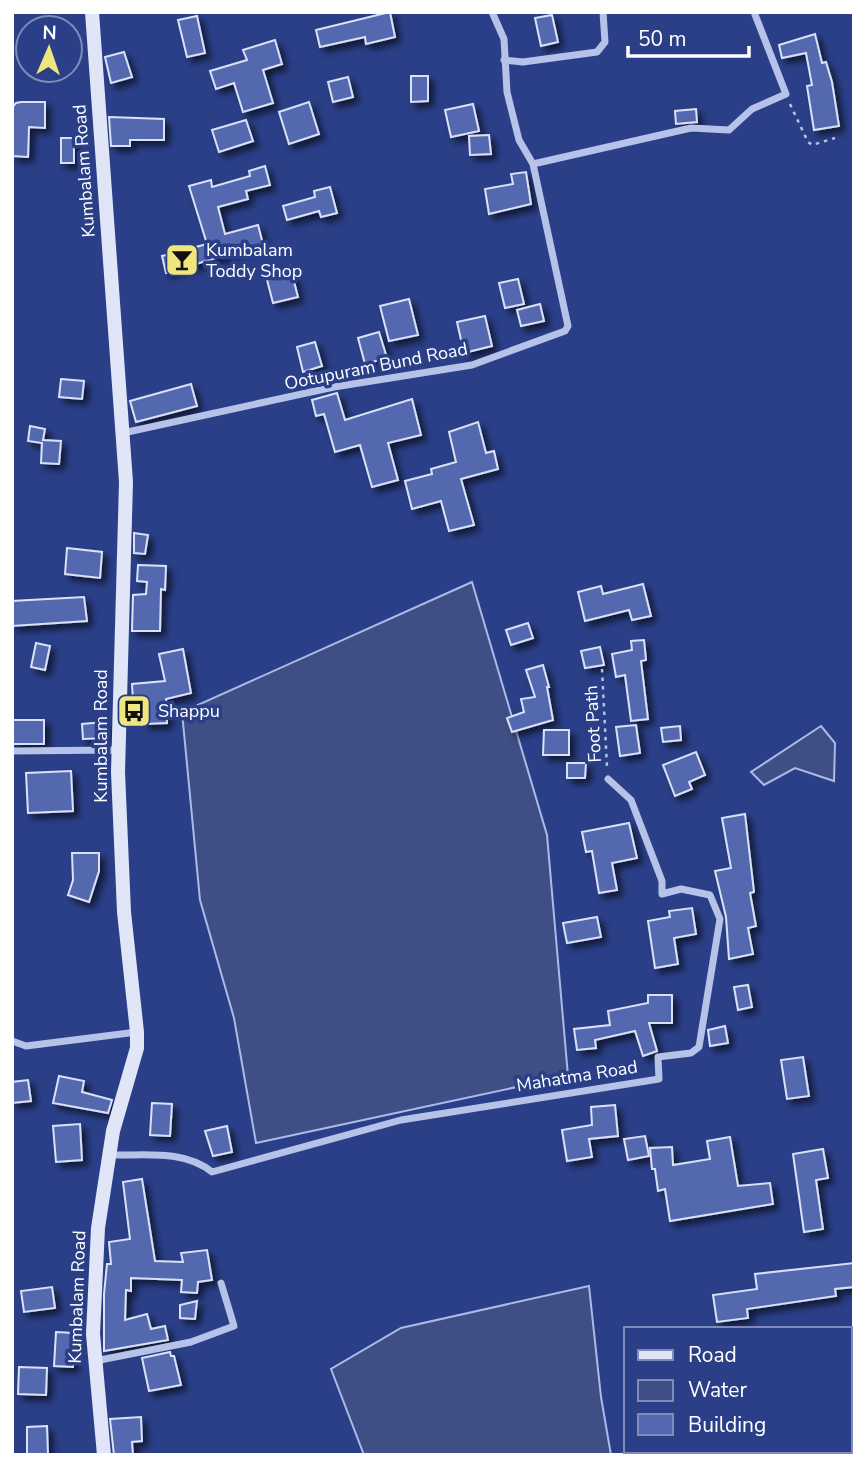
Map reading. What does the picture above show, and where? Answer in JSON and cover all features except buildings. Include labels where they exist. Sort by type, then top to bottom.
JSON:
[{"type":"main road","name":"Kumbalam Road","points":[[92,12],[100,149],[124,433],[126,528],[122,576],[119,750],[124,912],[137,1032],[137,1048],[113,1131],[98,1228],[94,1361],[104,1455]]},
{"type":"street","points":[[492,12],[504,39],[507,92],[519,140],[533,164],[691,128],[729,130],[752,109],[786,94],[754,12]]},
{"type":"street","points":[[505,61],[535,61],[597,52],[605,42],[603,12]]},
{"type":"street","name":"Ootupuram Bund Road","points":[[124,433],[334,387],[472,365],[565,331],[568,326],[533,164]]},
{"type":"street","points":[[12,751],[119,750]]},
{"type":"street","name":"Mahatma Road","points":[[110,1155],[179,1156],[198,1161],[212,1172],[401,1120],[659,1079],[658,1057],[691,1053],[699,1047],[720,919],[710,895],[681,889],[662,894],[662,881],[631,800],[608,779]]},
{"type":"street","points":[[12,1041],[26,1046],[137,1032]]},
{"type":"street","points":[[94,1361],[191,1342],[234,1326],[221,1283]]},
{"type":"path","points":[[786,94],[807,142],[812,145],[835,138]]},
{"type":"path","name":"Foot Path","points":[[602,669],[608,779]]},
{"type":"water","points":[[472,582],[547,835],[568,1076],[256,1143],[234,1018],[200,900],[182,712]]},
{"type":"water","points":[[821,726],[835,743],[834,781],[795,768],[764,785],[751,772]]},
{"type":"water","points":[[589,1286],[601,1397],[611,1455],[364,1455],[331,1369],[401,1328]]},
{"type":"place","name":"Kumbalam Toddy Shop","points":[[182,260]]},
{"type":"place","name":"Shappu","points":[[134,711]]}]
